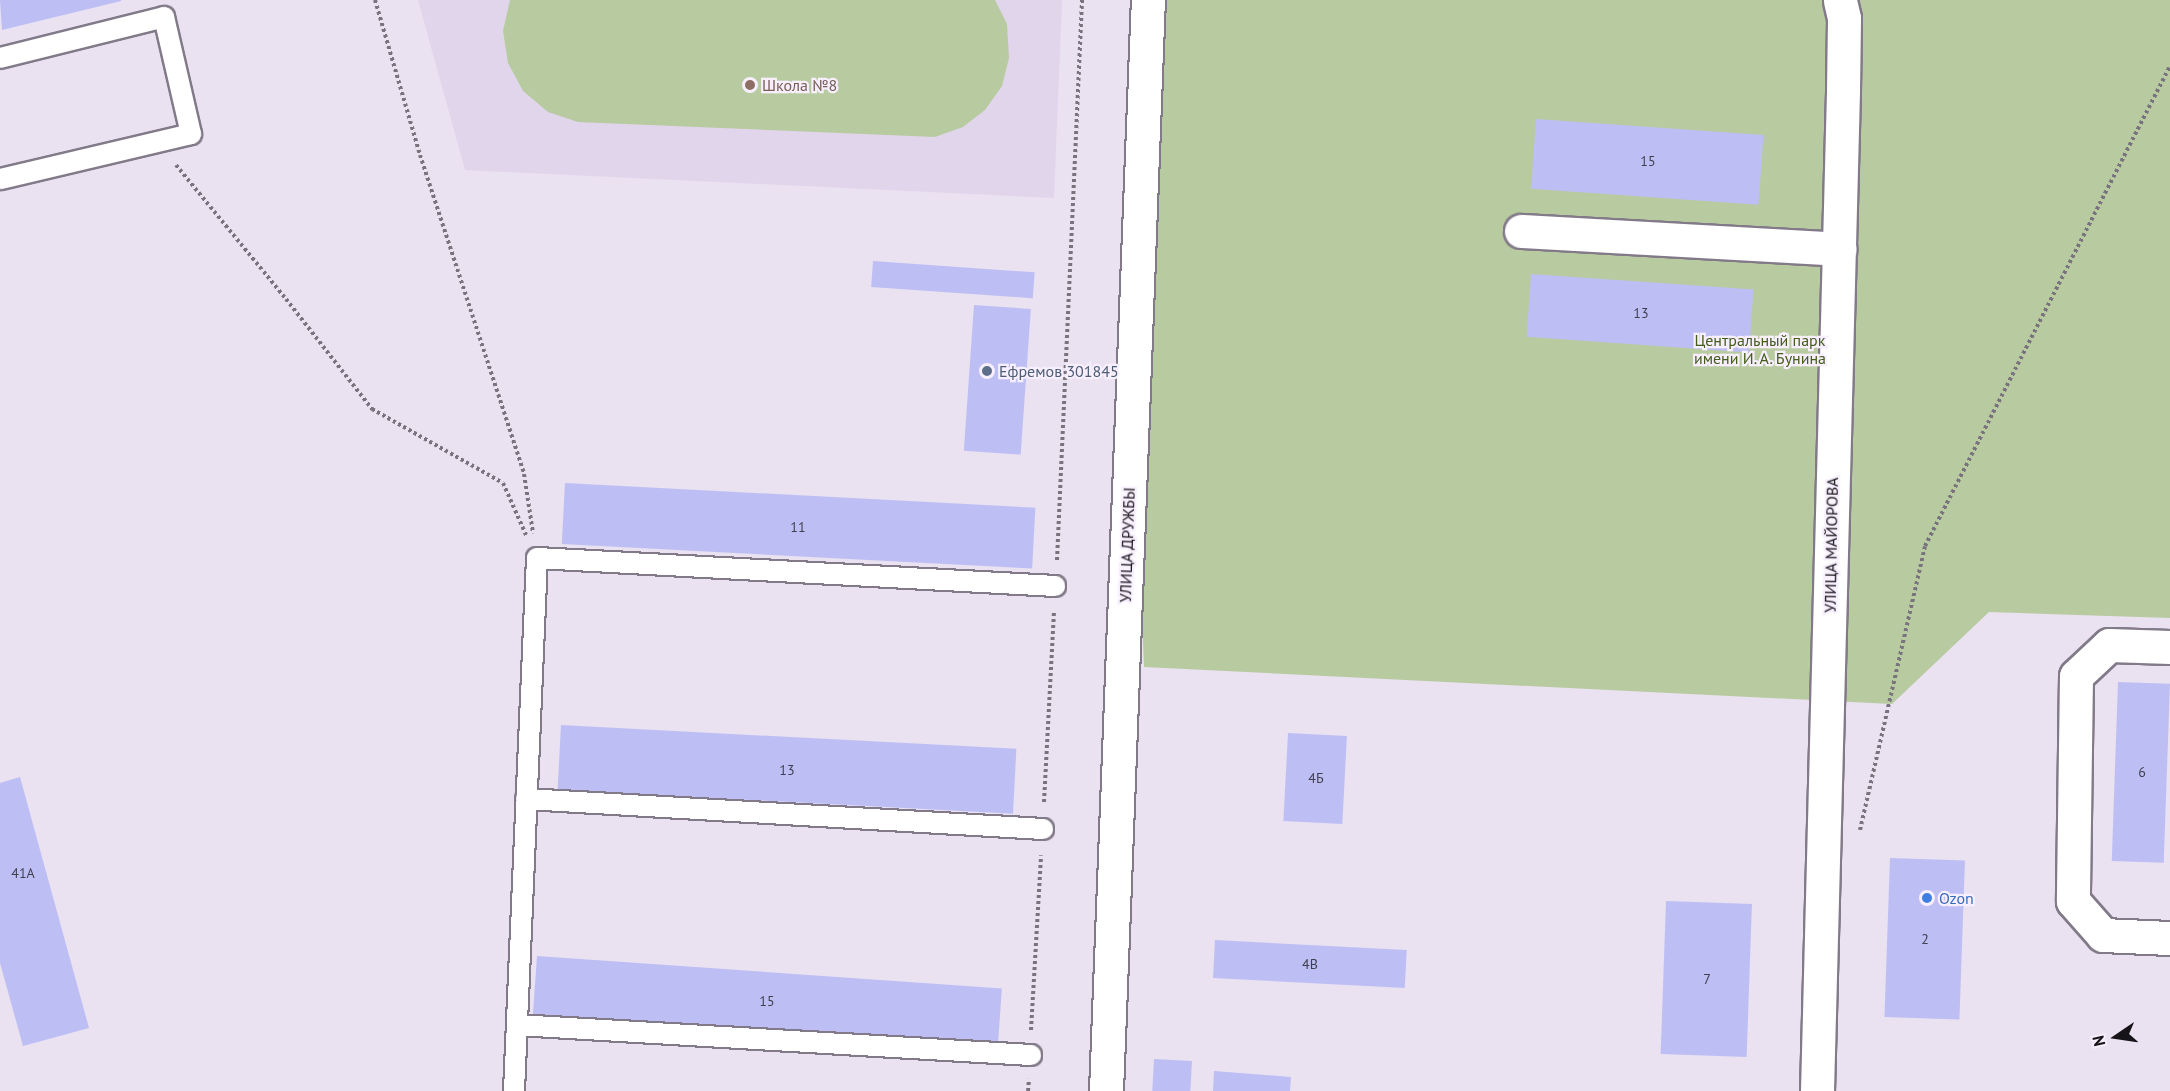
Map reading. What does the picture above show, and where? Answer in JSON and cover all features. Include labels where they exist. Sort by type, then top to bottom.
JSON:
[{"type":"street","name":"УЛИЦА ДРУЖБЫ","points":[[1106,1091],[1148,0]]},
{"type":"street","name":"УЛИЦА МАЙОРОВА","points":[[1817,1091],[1844,18],[1840,0]]},
{"type":"street","points":[[1521,231],[1839,249]]},
{"type":"street","points":[[2170,647],[2109,645],[2076,676],[2073,901],[2103,935],[2170,938]]},
{"type":"lane","points":[[0,58],[164,17],[191,134],[0,179]]},
{"type":"lane","points":[[514,1091],[537,558],[1055,586]]},
{"type":"lane","points":[[526,799],[1043,829]]},
{"type":"lane","points":[[517,1025],[1031,1055]]},
{"type":"path","points":[[375,0],[420,155],[524,474],[537,558]]},
{"type":"path","points":[[1028,1091],[1043,829],[1082,0]]},
{"type":"path","points":[[1858,837],[1925,546],[2170,66]]},
{"type":"path","points":[[156,142],[286,299],[372,409],[503,483],[537,558]]},
{"type":"shaded area","name":"Школа №8","points":[[418,0],[1062,0],[1054,198],[465,170]]},
{"type":"green space","points":[[510,0],[995,0],[1007,24],[1009,58],[1002,86],[985,110],[963,127],[935,137],[578,122],[548,112],[523,91],[508,63],[503,31]]},
{"type":"green space","name":"Центральный парк имени И. А. Бунина","points":[[1154,0],[2170,0],[2170,618],[1989,612],[1892,704],[1144,667],[1133,391]]},
{"type":"building","points":[[0,0],[121,0],[121,1],[2,30]]},
{"type":"building","points":[[1536,119],[1763,135],[1759,205],[1531,189]]},
{"type":"building","points":[[873,261],[1035,272],[1033,298],[871,287]]},
{"type":"building","points":[[1531,274],[1753,290],[1749,352],[1527,337]]},
{"type":"building","points":[[974,305],[1031,309],[1021,455],[964,451]]},
{"type":"building","points":[[565,483],[1035,508],[1032,569],[562,544]]},
{"type":"building","points":[[2118,682],[2170,684],[2164,863],[2112,861]]},
{"type":"building","points":[[561,725],[1016,749],[1013,814],[558,790]]},
{"type":"building","points":[[1288,733],[1347,736],[1342,824],[1283,821]]},
{"type":"building","points":[[20,777],[89,1028],[23,1046],[0,963],[0,783]]},
{"type":"building","points":[[1890,858],[1965,861],[1959,1020],[1884,1017]]},
{"type":"building","points":[[1666,901],[1752,904],[1747,1057],[1661,1054]]},
{"type":"building","points":[[1215,940],[1407,950],[1405,988],[1213,978]]},
{"type":"building","points":[[537,956],[1002,989],[998,1049],[533,1017]]},
{"type":"building","points":[[1154,1059],[1192,1061],[1190,1091],[1152,1091]]},
{"type":"building","points":[[1214,1071],[1291,1077],[1290,1091],[1213,1091]]},
{"type":"place","name":"Школа №8","points":[[750,85]]},
{"type":"place","name":"Ефремов 301845","points":[[987,371]]},
{"type":"place","name":"Ozon","points":[[1927,898]]}]
